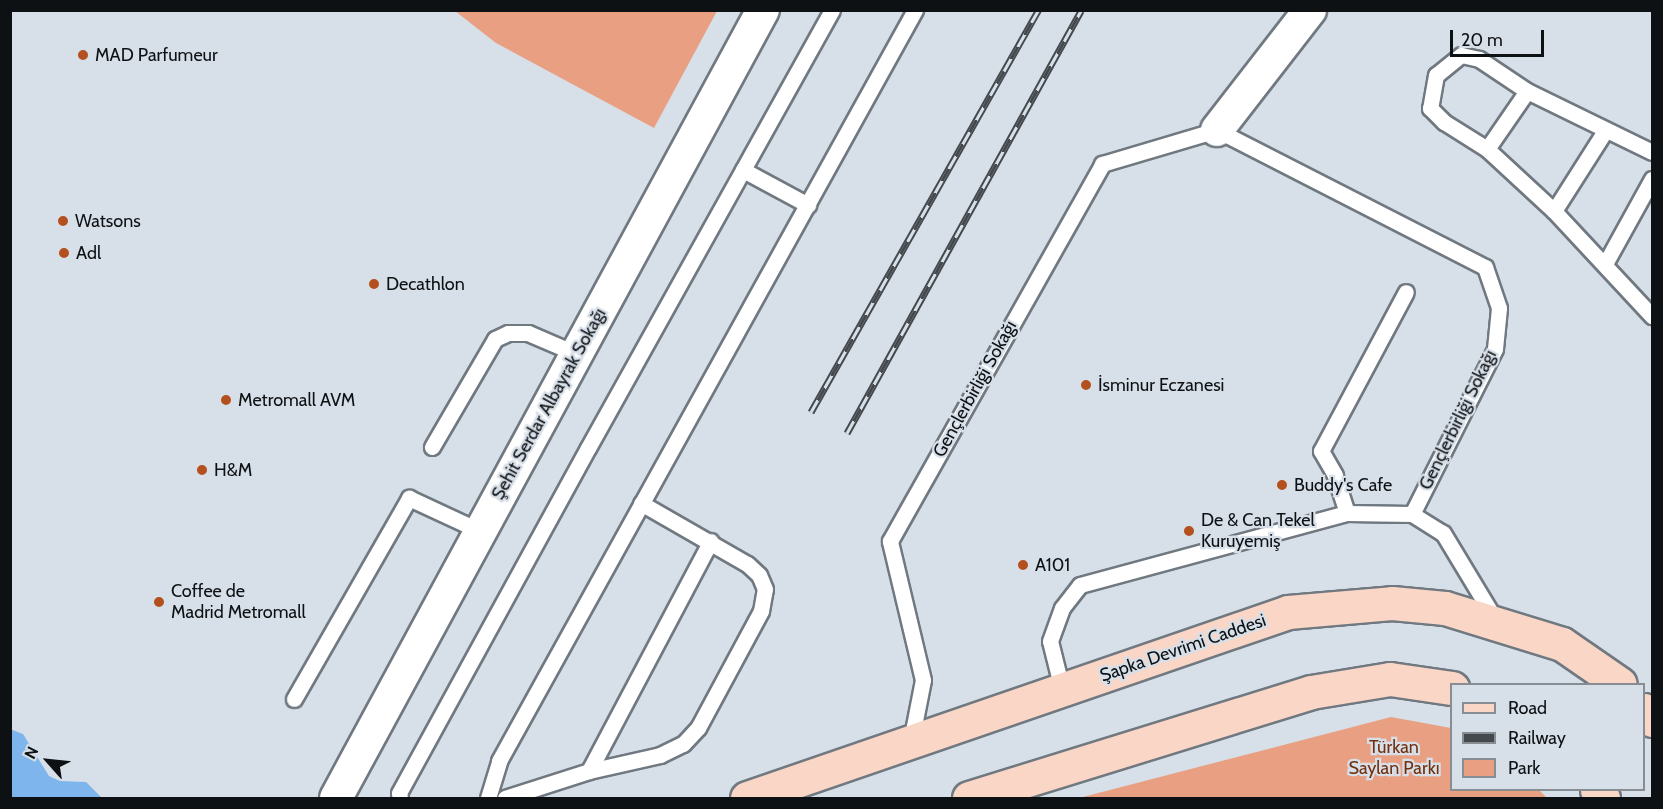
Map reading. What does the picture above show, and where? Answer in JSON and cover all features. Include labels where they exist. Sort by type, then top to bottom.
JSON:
[{"type":"main road","name":"Şapka Devrimi Caddesi","points":[[747,798],[1288,612],[1392,603],[1445,608],[1496,621],[1562,644],[1619,683]]},
{"type":"main road","points":[[969,798],[1311,692],[1390,679],[1450,688]]},
{"type":"street","name":"Şehit Serdar Albayrak Sokağı","points":[[336,798],[763,10]]},
{"type":"street","points":[[1217,130],[1310,10]]},
{"type":"lane","points":[[400,798],[399,793],[832,10]]},
{"type":"lane","points":[[489,798],[499,761],[915,10]]},
{"type":"lane","points":[[1653,152],[1605,131],[1527,91],[1479,59],[1461,55],[1436,75],[1430,108],[1444,122],[1487,149],[1554,211],[1653,316]]},
{"type":"lane","points":[[1487,149],[1527,91]]},
{"type":"lane","name":"Gençlerbirliği Sokağı","points":[[911,741],[923,680],[890,541],[1102,164],[1217,130],[1485,267],[1499,308],[1495,350],[1412,514]]},
{"type":"lane","points":[[1554,211],[1605,131]]},
{"type":"lane","points":[[743,170],[808,205]]},
{"type":"lane","points":[[1605,264],[1653,179]]},
{"type":"lane","points":[[1347,513],[1335,475],[1321,451],[1406,292]]},
{"type":"lane","points":[[432,447],[495,339],[508,333],[528,333],[577,354]]},
{"type":"lane","points":[[294,699],[409,498],[480,531]]},
{"type":"lane","points":[[505,798],[589,771],[660,755],[683,744],[698,728],[761,611],[765,589],[759,575],[711,541],[641,503]]},
{"type":"lane","points":[[1062,689],[1050,641],[1062,608],[1080,585],[1347,513],[1412,514],[1443,533],[1496,621]]},
{"type":"lane","points":[[589,771],[711,541]]},
{"type":"green space","points":[[455,11],[717,11],[654,128],[496,43]]},
{"type":"green space","name":"Türkan Saylan Parkı","points":[[1391,717],[1450,728],[1450,791],[1540,791],[1547,798],[1079,798]]},
{"type":"water","points":[[10,729],[23,734],[49,776],[60,781],[86,782],[102,798],[11,798]]},
{"type":"railway","points":[[811,412],[1038,10]]},
{"type":"railway","points":[[847,433],[1081,10]]},
{"type":"place","name":"MAD Parfumeur","points":[[83,55]]},
{"type":"place","name":"Watsons","points":[[63,221]]},
{"type":"place","name":"Adl","points":[[64,253]]},
{"type":"place","name":"Decathlon","points":[[374,284]]},
{"type":"place","name":"İsminur Eczanesi","points":[[1086,385]]},
{"type":"place","name":"Metromall AVM","points":[[226,400]]},
{"type":"place","name":"H&M","points":[[202,470]]},
{"type":"place","name":"Buddy's Cafe","points":[[1282,485]]},
{"type":"place","name":"De & Can Tekel Kuruyemiş","points":[[1189,531]]},
{"type":"place","name":"A101","points":[[1023,565]]},
{"type":"place","name":"Coffee de Madrid Metromall","points":[[159,602]]}]
